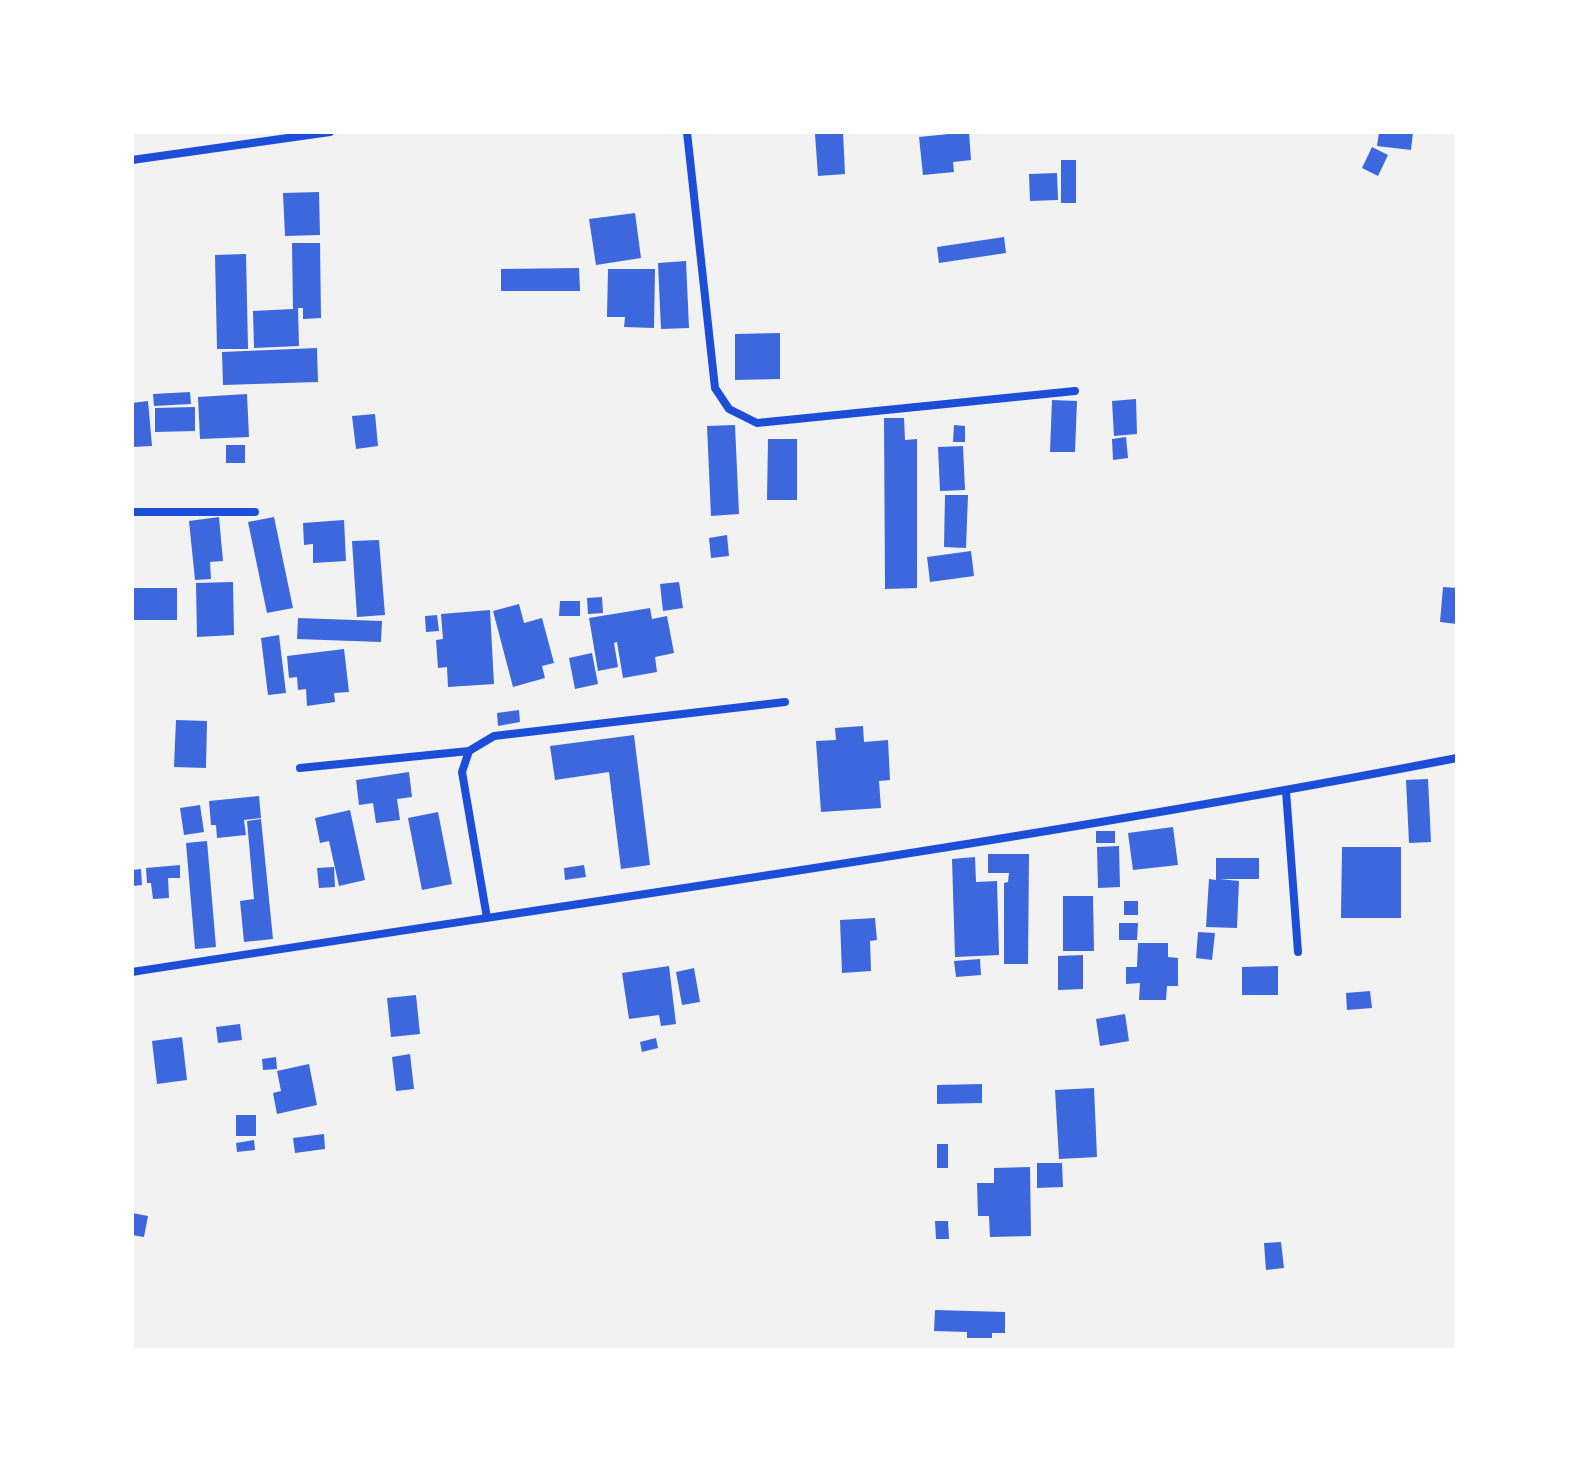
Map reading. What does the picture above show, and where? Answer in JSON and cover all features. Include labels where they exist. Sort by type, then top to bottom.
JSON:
[{"type":"street","points":[[132,160],[330,132]]},
{"type":"street","points":[[687,132],[715,388],[729,409],[757,423],[1075,391]]},
{"type":"street","points":[[132,512],[255,512]]},
{"type":"street","points":[[300,768],[469,751],[494,736],[785,702]]},
{"type":"street","points":[[469,751],[462,772],[487,918]]},
{"type":"street","points":[[132,972],[708,886],[1286,791],[1457,758]]},
{"type":"street","points":[[1286,791],[1298,952]]},
{"type":"building","points":[[843,132],[845,174],[818,176],[815,134]]},
{"type":"building","points":[[969,132],[971,160],[953,162],[954,172],[923,175],[919,137]]},
{"type":"building","points":[[1379,132],[1413,132],[1411,150],[1377,146]]},
{"type":"building","points":[[1372,147],[1388,155],[1378,176],[1362,168]]},
{"type":"building","points":[[1061,160],[1076,160],[1076,203],[1061,203]]},
{"type":"building","points":[[1057,173],[1058,200],[1030,201],[1029,174]]},
{"type":"building","points":[[319,192],[320,235],[285,236],[283,193]]},
{"type":"building","points":[[635,213],[641,258],[596,265],[589,219]]},
{"type":"building","points":[[1004,237],[1006,253],[939,263],[937,247]]},
{"type":"building","points":[[292,243],[320,243],[321,318],[303,319],[303,308],[298,308],[299,346],[254,348],[253,311],[293,309]]},
{"type":"building","points":[[246,254],[248,349],[217,349],[215,255]]},
{"type":"building","points":[[686,261],[689,328],[661,329],[658,263]]},
{"type":"building","points":[[579,268],[580,291],[501,291],[501,269]]},
{"type":"building","points":[[608,269],[655,269],[654,328],[624,327],[625,317],[607,317]]},
{"type":"building","points":[[780,333],[780,379],[735,380],[735,334]]},
{"type":"building","points":[[317,348],[318,382],[223,385],[222,352]]},
{"type":"building","points":[[190,392],[191,404],[154,406],[153,394]]},
{"type":"building","points":[[247,394],[249,437],[200,439],[198,397]]},
{"type":"building","points":[[1136,399],[1137,434],[1114,436],[1112,401]]},
{"type":"building","points":[[1052,400],[1077,401],[1075,452],[1050,452]]},
{"type":"building","points":[[148,401],[152,446],[132,447],[132,403]]},
{"type":"building","points":[[195,407],[195,431],[155,432],[155,408]]},
{"type":"building","points":[[375,414],[378,446],[356,449],[352,416]]},
{"type":"building","points":[[884,418],[904,418],[905,440],[917,439],[917,588],[885,589]]},
{"type":"building","points":[[735,425],[739,514],[711,516],[707,426]]},
{"type":"building","points":[[954,425],[965,426],[965,442],[953,442]]},
{"type":"building","points":[[1126,437],[1128,458],[1113,460],[1112,439]]},
{"type":"building","points":[[768,439],[797,439],[797,500],[767,500]]},
{"type":"building","points":[[226,445],[245,445],[245,463],[226,463]]},
{"type":"building","points":[[963,446],[965,490],[940,491],[938,447]]},
{"type":"building","points":[[945,495],[968,495],[966,548],[944,547]]},
{"type":"building","points":[[219,517],[223,561],[210,562],[211,579],[195,580],[189,521]]},
{"type":"building","points":[[274,517],[293,608],[267,613],[248,522]]},
{"type":"building","points":[[344,520],[346,561],[313,563],[313,544],[304,545],[303,523]]},
{"type":"building","points":[[727,535],[729,556],[711,558],[709,538]]},
{"type":"building","points":[[379,540],[385,615],[357,617],[352,541]]},
{"type":"building","points":[[971,551],[974,576],[930,582],[927,557]]},
{"type":"building","points":[[233,582],[234,635],[197,637],[196,583]]},
{"type":"building","points":[[679,582],[683,608],[663,611],[660,584]]},
{"type":"building","points":[[1443,587],[1457,588],[1457,624],[1440,622]]},
{"type":"building","points":[[132,588],[177,588],[177,620],[132,620]]},
{"type":"building","points":[[602,597],[603,613],[588,614],[587,598]]},
{"type":"building","points":[[560,601],[580,601],[580,616],[559,616]]},
{"type":"building","points":[[519,604],[524,623],[542,618],[554,663],[542,666],[545,678],[513,687],[493,611]]},
{"type":"building","points":[[650,608],[652,619],[667,616],[674,653],[655,657],[657,672],[623,678],[617,642],[614,643],[618,667],[598,671],[589,618]]},
{"type":"building","points":[[490,610],[494,684],[448,687],[447,667],[438,668],[436,640],[443,639],[441,614]]},
{"type":"building","points":[[437,615],[439,631],[426,632],[425,616]]},
{"type":"building","points":[[298,618],[382,621],[381,642],[297,639]]},
{"type":"building","points":[[279,635],[286,693],[268,695],[261,638]]},
{"type":"building","points":[[344,649],[349,692],[334,693],[335,702],[307,706],[306,689],[298,690],[297,677],[289,678],[287,656]]},
{"type":"building","points":[[592,653],[598,684],[575,689],[569,658]]},
{"type":"building","points":[[519,710],[520,722],[498,726],[497,713]]},
{"type":"building","points":[[176,720],[207,721],[206,768],[174,767]]},
{"type":"building","points":[[863,726],[864,742],[888,740],[890,780],[879,781],[881,808],[821,812],[816,741],[836,740],[835,728]]},
{"type":"building","points":[[634,735],[650,865],[621,869],[609,772],[555,780],[550,746]]},
{"type":"building","points":[[409,772],[412,797],[397,799],[400,820],[376,823],[373,803],[359,805],[356,780]]},
{"type":"building","points":[[1428,779],[1431,842],[1409,843],[1406,780]]},
{"type":"building","points":[[259,796],[261,818],[244,820],[246,835],[217,838],[216,825],[211,825],[209,801]]},
{"type":"building","points":[[200,805],[204,832],[184,835],[180,808]]},
{"type":"building","points":[[350,810],[365,880],[339,886],[329,841],[320,843],[315,818]]},
{"type":"building","points":[[438,812],[452,884],[422,890],[408,818]]},
{"type":"building","points":[[261,819],[273,939],[244,942],[240,901],[254,899],[247,821]]},
{"type":"building","points":[[1173,827],[1178,865],[1133,870],[1128,833]]},
{"type":"building","points":[[1096,831],[1115,831],[1115,843],[1096,843]]},
{"type":"building","points":[[207,841],[216,947],[195,949],[186,843]]},
{"type":"building","points":[[1119,846],[1120,887],[1098,888],[1097,847]]},
{"type":"building","points":[[1342,847],[1401,847],[1401,918],[1341,918]]},
{"type":"building","points":[[988,854],[1029,854],[1028,964],[1004,964],[1004,883],[1008,882],[1009,873],[988,873]]},
{"type":"building","points":[[975,857],[976,882],[997,881],[999,955],[955,957],[952,859]]},
{"type":"building","points":[[1216,858],[1259,858],[1259,879],[1220,879],[1239,881],[1237,928],[1206,927],[1209,879],[1216,880]]},
{"type":"building","points":[[180,865],[180,878],[168,878],[169,898],[153,899],[146,868]]},
{"type":"building","points":[[584,865],[586,877],[565,880],[564,868]]},
{"type":"building","points":[[334,867],[335,887],[319,888],[317,868]]},
{"type":"building","points":[[141,869],[142,885],[132,886],[132,870]]},
{"type":"building","points":[[1063,896],[1093,896],[1094,951],[1063,951]]},
{"type":"building","points":[[1124,901],[1138,901],[1138,915],[1124,915]]},
{"type":"building","points":[[875,918],[877,940],[870,941],[871,971],[842,973],[840,920]]},
{"type":"building","points":[[1119,923],[1138,923],[1137,940],[1119,940]]},
{"type":"building","points":[[1198,932],[1215,933],[1212,960],[1196,958]]},
{"type":"building","points":[[1138,943],[1168,943],[1168,957],[1178,958],[1178,986],[1167,986],[1166,1000],[1139,1000],[1140,983],[1126,984],[1126,967],[1137,967]]},
{"type":"building","points":[[1083,955],[1083,989],[1058,990],[1058,956]]},
{"type":"building","points":[[980,959],[981,975],[956,977],[954,961]]},
{"type":"building","points":[[669,966],[676,1024],[661,1026],[659,1015],[629,1019],[622,973]]},
{"type":"building","points":[[1278,966],[1278,995],[1242,995],[1242,967]]},
{"type":"building","points":[[694,968],[700,1002],[682,1005],[676,972]]},
{"type":"building","points":[[1370,991],[1372,1008],[1347,1010],[1346,993]]},
{"type":"building","points":[[416,995],[420,1034],[391,1037],[387,998]]},
{"type":"building","points":[[1125,1014],[1129,1041],[1100,1046],[1096,1019]]},
{"type":"building","points":[[240,1024],[242,1040],[218,1043],[216,1027]]},
{"type":"building","points":[[182,1037],[187,1080],[157,1084],[152,1041]]},
{"type":"building","points":[[656,1038],[658,1048],[642,1052],[640,1042]]},
{"type":"building","points":[[410,1054],[414,1089],[396,1091],[392,1057]]},
{"type":"building","points":[[276,1057],[277,1069],[263,1070],[262,1059]]},
{"type":"building","points":[[309,1064],[317,1105],[277,1114],[273,1093],[281,1091],[277,1071]]},
{"type":"building","points":[[982,1084],[982,1103],[937,1104],[937,1085]]},
{"type":"building","points":[[1094,1088],[1097,1157],[1059,1159],[1055,1090]]},
{"type":"building","points":[[236,1115],[256,1115],[256,1136],[236,1136]]},
{"type":"building","points":[[324,1134],[325,1149],[295,1153],[293,1138]]},
{"type":"building","points":[[254,1140],[255,1150],[237,1152],[236,1143]]},
{"type":"building","points":[[937,1144],[948,1144],[948,1168],[937,1168]]},
{"type":"building","points":[[1037,1163],[1062,1163],[1063,1187],[1037,1188]]},
{"type":"building","points":[[1030,1167],[1031,1236],[990,1237],[989,1216],[978,1216],[977,1183],[994,1183],[994,1168]]},
{"type":"building","points":[[132,1213],[148,1216],[144,1237],[132,1235]]},
{"type":"building","points":[[935,1221],[948,1221],[949,1239],[936,1239]]},
{"type":"building","points":[[1281,1242],[1284,1268],[1266,1270],[1264,1243]]},
{"type":"building","points":[[935,1310],[1005,1312],[1005,1333],[992,1333],[992,1338],[967,1338],[967,1332],[934,1331]]}]
